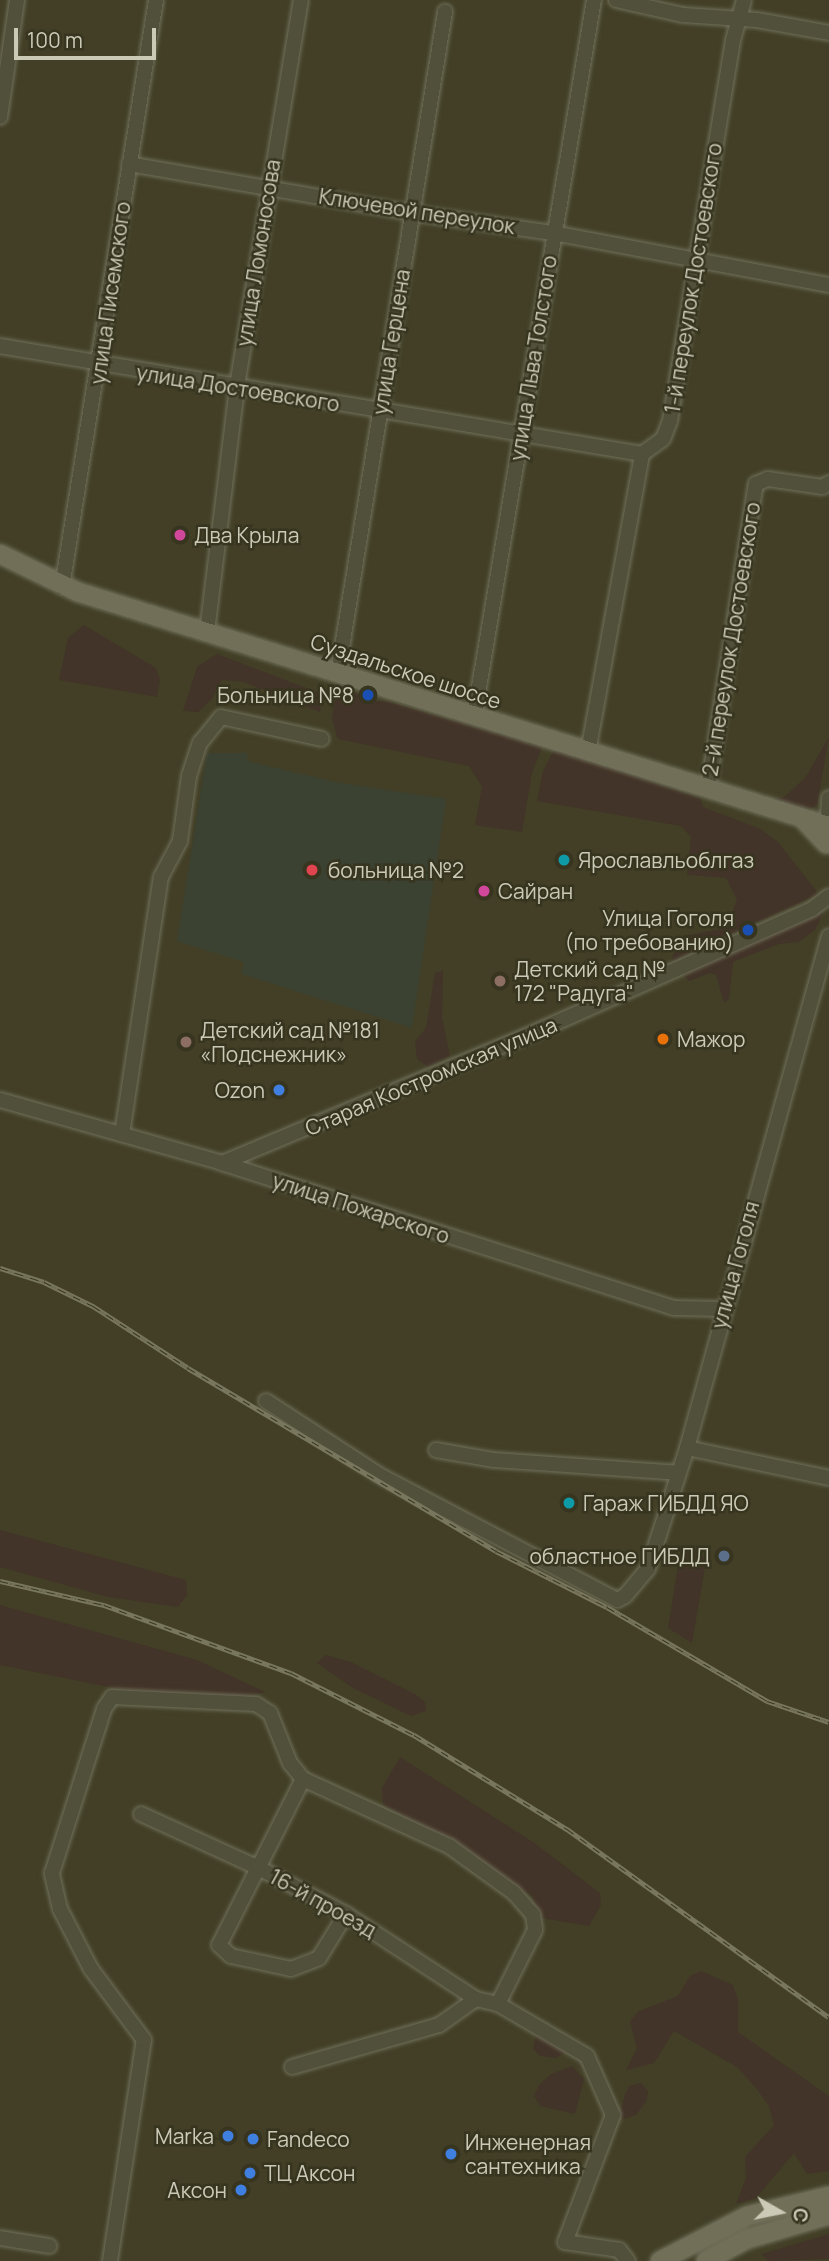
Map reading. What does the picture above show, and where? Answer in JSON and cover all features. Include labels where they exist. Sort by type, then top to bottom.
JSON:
[{"type":"main road","name":"Суздальское шоссе","points":[[0,554],[62,587],[805,820],[828,838]]},
{"type":"main road","points":[[660,2261],[747,2216],[829,2196]]},
{"type":"main road","points":[[706,2261],[747,2239],[829,2215]]},
{"type":"street","points":[[0,117],[18,0]]},
{"type":"street","name":"улица Писемского","points":[[62,587],[100,365],[156,0]]},
{"type":"street","name":"улица Ломоносова","points":[[207,632],[237,386],[301,0]]},
{"type":"street","name":"улица Льва Толстого","points":[[474,717],[594,0]]},
{"type":"street","points":[[617,0],[671,13],[742,19],[829,33]]},
{"type":"street","name":"1-й переулок Достоевского","points":[[642,454],[663,439],[670,421],[733,40],[742,19],[744,0]]},
{"type":"street","name":"улица Герцена","points":[[338,672],[445,12]]},
{"type":"street","name":"Ключевой переулок","points":[[129,164],[269,186],[412,214],[553,233],[695,257],[829,285]]},
{"type":"street","name":"улица Достоевского","points":[[0,346],[100,365],[381,412],[522,432],[642,454]]},
{"type":"street","points":[[588,752],[642,454]]},
{"type":"street","name":"2-й переулок Достоевского","points":[[708,789],[755,489],[763,479],[822,486],[829,483]]},
{"type":"street","points":[[121,1134],[161,877],[180,841],[189,776],[200,743],[221,717],[322,739]]},
{"type":"street","points":[[805,820],[821,813],[829,797]]},
{"type":"street","points":[[828,838],[829,797]]},
{"type":"street","name":"Старая Костромская улица","points":[[222,1163],[526,1036],[812,909],[829,896]]},
{"type":"street","name":"улица Гоголя","points":[[266,1401],[381,1476],[617,1600],[632,1590],[648,1569],[687,1448],[723,1309],[829,936]]},
{"type":"street","name":"улица Пожарского","points":[[0,1100],[222,1163],[674,1308],[723,1309]]},
{"type":"street","points":[[687,1448],[829,1478]]},
{"type":"street","points":[[436,1450],[494,1460],[678,1473]]},
{"type":"street","points":[[110,2261],[145,2044],[107,1996],[76,1942],[60,1909],[52,1873],[82,1774],[113,1697],[256,1704],[270,1713],[290,1763],[303,1779],[449,1846],[524,1902],[536,1930],[498,2004]]},
{"type":"street","points":[[303,1779],[219,1940],[222,1951],[231,1956],[291,1969],[319,1958],[346,1914]]},
{"type":"street","name":"16-й проезд","points":[[141,1814],[257,1867],[346,1914],[477,1999],[498,2004],[575,2047],[595,2067],[612,2120],[565,2242],[620,2250],[628,2261]]},
{"type":"street","points":[[292,2067],[439,2025],[477,1999]]},
{"type":"street","points":[[0,2238],[48,2246]]},
{"type":"shaded area","points":[[84,625],[156,668],[160,680],[157,697],[59,680],[68,638]]},
{"type":"shaded area","points":[[217,654],[322,694],[320,712],[244,682],[222,680],[212,699],[198,712],[183,711],[197,667]]},
{"type":"shaded area","points":[[353,691],[366,700],[390,702],[542,747],[532,773],[522,832],[475,825],[482,787],[469,766],[338,739],[332,719],[335,698],[339,692]]},
{"type":"shaded area","points":[[829,737],[817,805],[807,811],[766,802],[784,797],[805,778]]},
{"type":"shaded area","points":[[554,750],[700,798],[703,807],[761,829],[778,842],[819,894],[670,962],[682,936],[726,928],[737,900],[726,878],[687,875],[691,837],[681,826],[537,801],[543,771]]},
{"type":"shaded area","name":"больница №2","points":[[207,753],[247,753],[247,761],[335,782],[446,799],[412,1028],[242,974],[244,962],[177,941]]},
{"type":"shaded area","points":[[823,913],[815,930],[799,942],[779,944],[733,962],[729,999],[724,1003],[716,975],[710,973],[689,981],[681,973]]},
{"type":"shaded area","points":[[443,971],[442,1017],[450,1056],[428,1067],[417,1059],[415,1041],[426,1028],[435,973]]},
{"type":"shaded area","points":[[0,1530],[186,1580],[187,1595],[178,1607],[108,1597],[0,1567]]},
{"type":"shaded area","points":[[681,1547],[699,1550],[706,1562],[692,1643],[668,1628]]},
{"type":"shaded area","points":[[0,1605],[197,1660],[265,1692],[203,1706],[0,1665]]},
{"type":"shaded area","points":[[326,1655],[351,1662],[415,1694],[425,1702],[426,1711],[411,1716],[353,1688],[317,1663]]},
{"type":"shaded area","points":[[400,1757],[536,1844],[600,1893],[601,1905],[589,1926],[541,1918],[532,1897],[450,1841],[383,1805],[382,1788]]},
{"type":"shaded area","points":[[701,1971],[733,1985],[738,1999],[738,2032],[829,2096],[829,2171],[807,2174],[794,2153],[756,2198],[736,2204],[746,2178],[745,2157],[774,2125],[769,2106],[756,2088],[737,2067],[674,2031],[654,2063],[626,2070],[637,2048],[630,2021],[639,2011],[678,1996],[690,1976]]},
{"type":"shaded area","points":[[536,2034],[569,2050],[556,2058],[540,2056],[533,2049]]},
{"type":"shaded area","points":[[572,2066],[584,2079],[575,2114],[540,2106],[534,2096],[539,2085],[551,2074]]},
{"type":"shaded area","points":[[641,2083],[648,2091],[647,2100],[636,2115],[623,2119],[620,2114],[629,2086]]},
{"type":"shaded area","points":[[829,2234],[829,2259],[768,2261],[761,2254]]},
{"type":"railway","points":[[0,1268],[44,1282],[93,1306],[188,1368],[496,1551],[607,1607],[767,1701],[829,1722]]},
{"type":"railway","points":[[0,1581],[104,1605],[291,1673],[414,1735],[567,1829],[829,2017]]},
{"type":"place","name":"Два Крыла","points":[[180,535]]},
{"type":"place","name":"Больница №8","points":[[368,695]]},
{"type":"place","name":"Ярославльоблгаз","points":[[564,860]]},
{"type":"place","name":"больница №2","points":[[312,870]]},
{"type":"place","name":"Сайран","points":[[484,891]]},
{"type":"place","name":"Улица Гоголя (по требованию)","points":[[748,930]]},
{"type":"place","name":"Детский сад № 172 \"Радуга\"","points":[[500,981]]},
{"type":"place","name":"Мажор","points":[[663,1039]]},
{"type":"place","name":"Детский сад №181 «Подснежник»","points":[[186,1042]]},
{"type":"place","name":"Ozon","points":[[279,1090]]},
{"type":"place","name":"Гараж ГИБДД ЯО","points":[[569,1503]]},
{"type":"place","name":"областное ГИБДД","points":[[724,1556]]},
{"type":"place","name":"Marka","points":[[228,2136]]},
{"type":"place","name":"Fandeco","points":[[253,2139]]},
{"type":"place","name":"Инженерная сантехника","points":[[451,2154]]},
{"type":"place","name":"ТЦ Аксон","points":[[250,2173]]},
{"type":"place","name":"Аксон","points":[[241,2190]]}]
